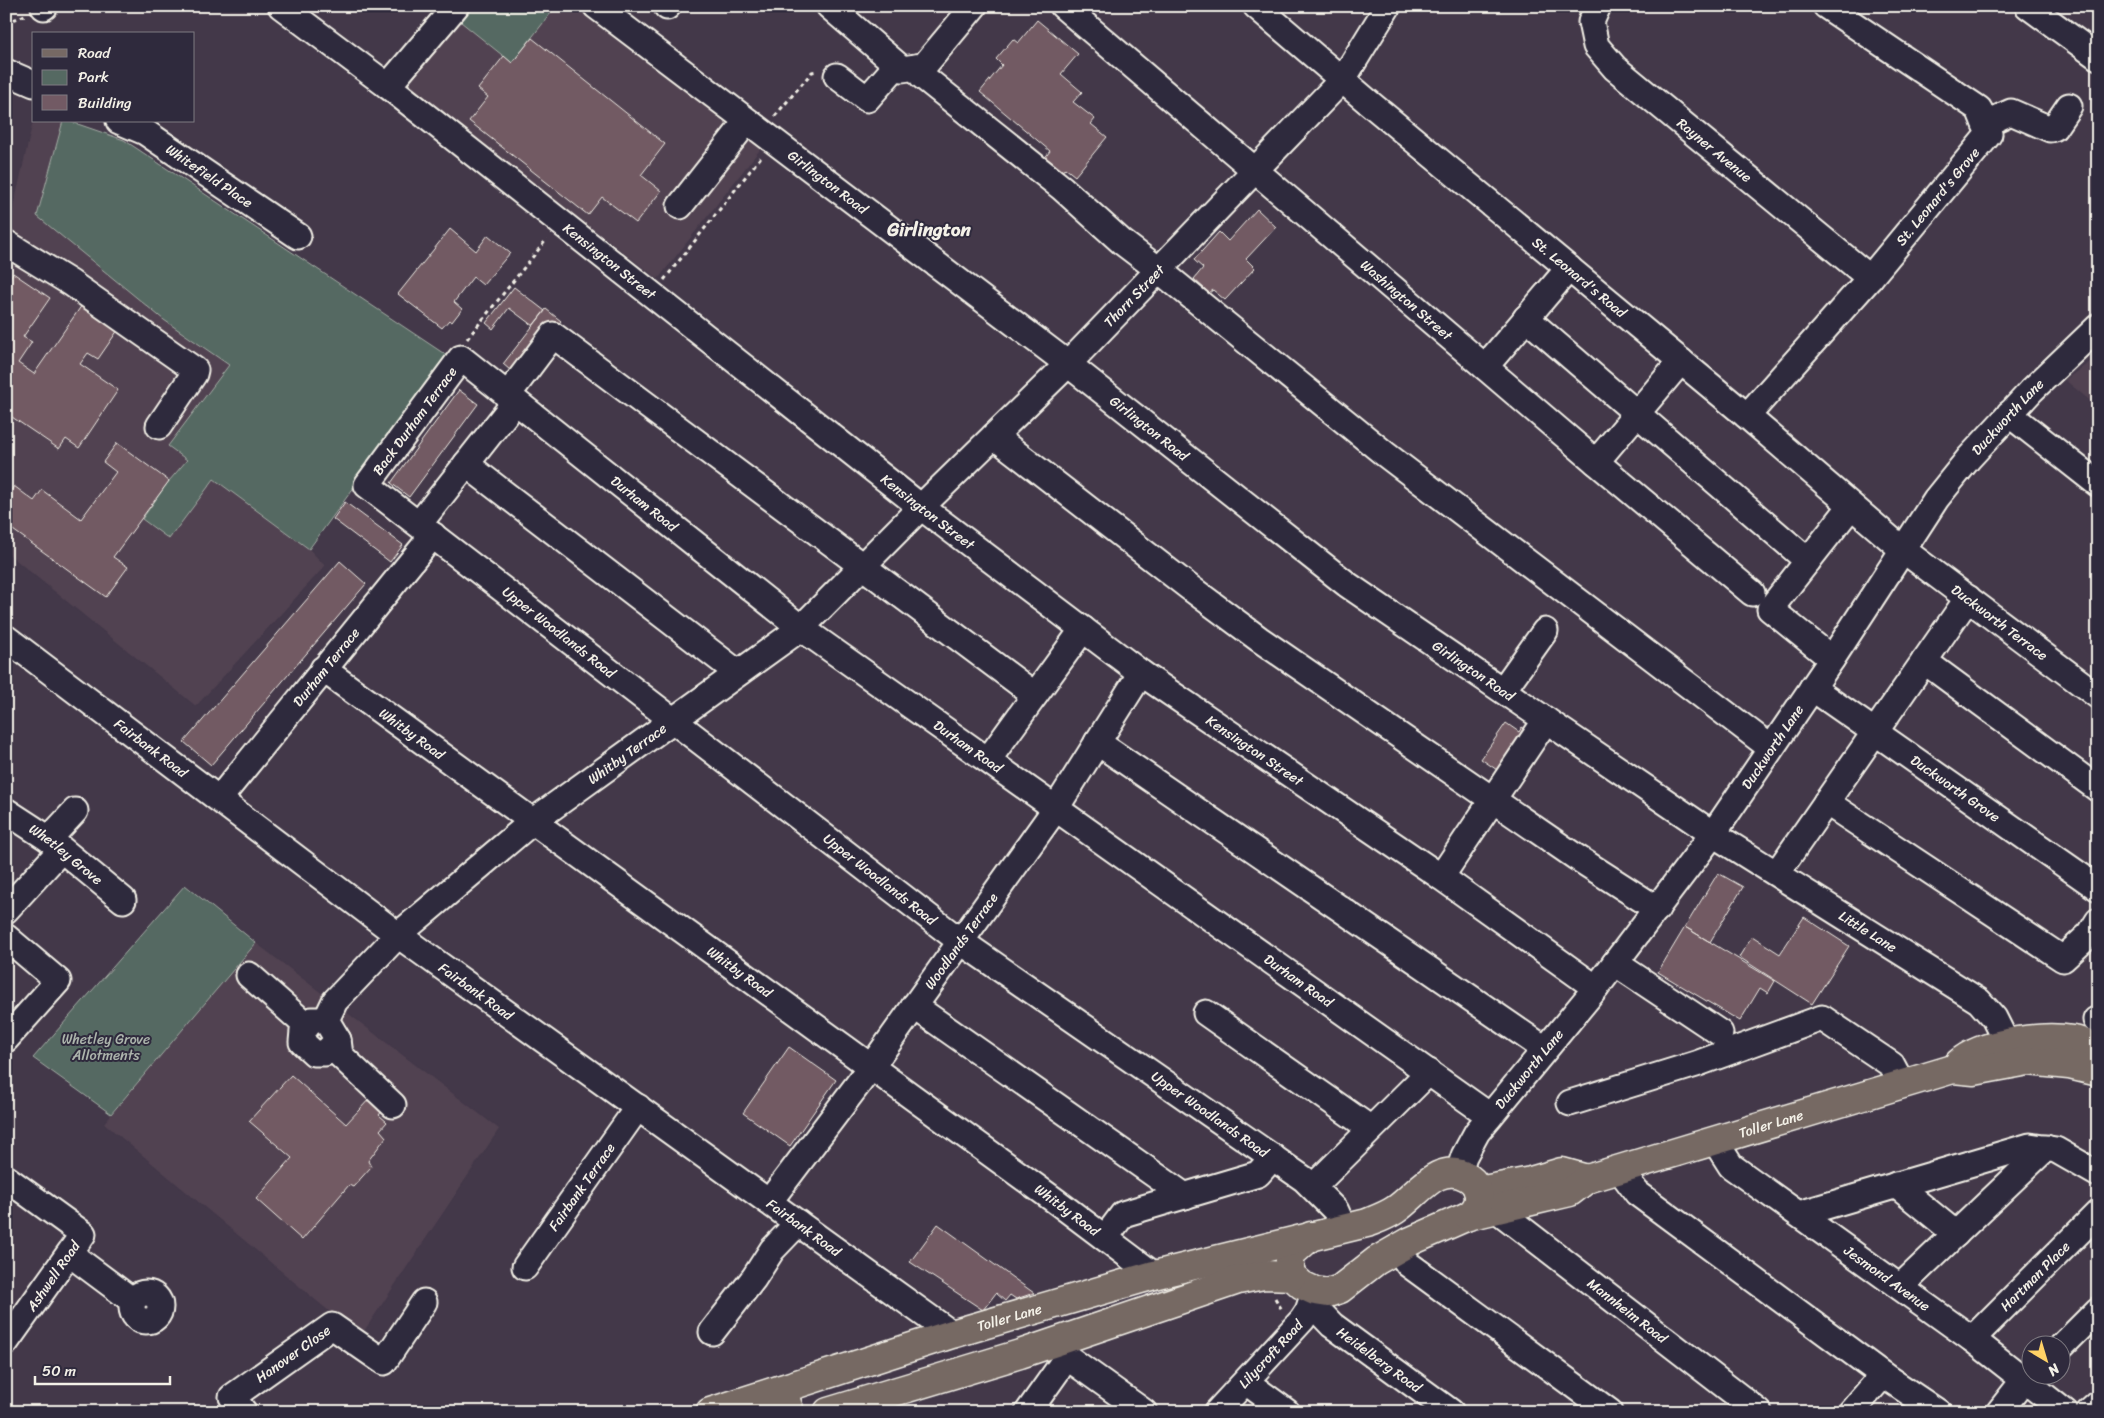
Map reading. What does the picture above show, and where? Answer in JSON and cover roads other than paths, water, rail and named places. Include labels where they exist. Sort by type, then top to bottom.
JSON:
[{"type":"main road","name":"Toller Lane","points":[[1953,1069],[1969,1054],[2026,1039],[2054,1038],[2075,1040],[2098,1050]]},
{"type":"main road","points":[[1994,1067],[2007,1044]]},
{"type":"main road","name":"Toller Lane","points":[[1487,1200],[1562,1172],[1588,1178],[1620,1170],[1953,1069],[1974,1072],[2028,1061],[2069,1064],[2098,1072]]},
{"type":"main road","name":"Toller Lane","points":[[710,1412],[786,1400],[952,1334],[1154,1275],[1343,1227],[1367,1223],[1386,1216],[1397,1209],[1430,1179],[1446,1173],[1458,1174]]},
{"type":"main road","points":[[828,1412],[969,1370],[1063,1349],[1164,1305],[1251,1277],[1292,1276],[1313,1297],[1340,1289],[1397,1248],[1468,1216],[1474,1212],[1477,1204],[1487,1200],[1471,1180],[1458,1174]]},
{"type":"main road","name":"Toller Lane","points":[[1292,1276],[1289,1264],[1292,1253],[1311,1236]]},
{"type":"main road","points":[[1154,1275],[1164,1305]]},
{"type":"main road","points":[[952,1334],[969,1370]]},
{"type":"street","name":"Kensington Street","points":[[281,6],[388,86],[920,508],[1141,673],[1441,877],[1596,988]]},
{"type":"street","points":[[388,86],[456,6]]},
{"type":"street","name":"Girlington Road","points":[[596,6],[1068,364],[1348,585],[1713,834]]},
{"type":"street","points":[[829,6],[905,67],[922,76],[1062,188],[1122,242],[1159,270],[1384,454],[1771,748]]},
{"type":"street","points":[[837,76],[867,99],[905,67],[924,66],[974,6]]},
{"type":"street","name":"Washington Street","points":[[1063,6],[1752,593]]},
{"type":"street","name":"St. Leonard's Road","points":[[1256,6],[1344,79],[1367,101],[1747,416],[1902,549]]},
{"type":"street","name":"Thorn Street","points":[[920,508],[1068,364],[1344,79],[1388,6]]},
{"type":"street","name":"Rayner Avenue","points":[[1598,6],[1591,22],[1596,46],[1615,68],[1870,278]]},
{"type":"street","points":[[1826,6],[1979,109],[1985,124],[2011,112],[2034,124],[2050,129],[2054,128],[2069,106]]},
{"type":"street","points":[[2028,6],[2098,57]]},
{"type":"street","points":[[6,72],[32,83]]},
{"type":"street","name":"Whitefield Place","points":[[121,122],[145,132],[298,236]]},
{"type":"street","name":"St. Leonard's Grove","points":[[1747,416],[1870,278],[1989,134],[1985,124]]},
{"type":"street","points":[[680,206],[761,131]]},
{"type":"street","points":[[6,243],[71,283],[192,366],[195,370],[194,374],[159,426]]},
{"type":"street","points":[[1485,367],[1569,268]]},
{"type":"street","points":[[1526,318],[1808,561]]},
{"type":"street","name":"Duckworth Lane","points":[[1458,1174],[1469,1146],[1490,1116],[1596,988],[1713,834],[1832,659],[1936,499],[1968,458],[2009,414],[2098,327]]},
{"type":"street","name":"Durham Terrace","points":[[219,799],[323,670],[426,530],[466,464],[553,335],[863,566]]},
{"type":"street","name":"Durham Road","points":[[461,358],[801,628],[1490,1116]]},
{"type":"street","name":"Back Durham Terrace","points":[[368,484],[461,358]]},
{"type":"street","points":[[1596,462],[1680,361]]},
{"type":"street","points":[[2009,414],[2098,484]]},
{"type":"street","points":[[994,436],[1251,633],[1576,857],[1657,908]]},
{"type":"street","points":[[466,464],[738,673]]},
{"type":"street","name":"Upper Woodlands Road","points":[[368,484],[960,941],[1313,1187],[1336,1211],[1343,1227]]},
{"type":"street","points":[[1832,659],[1770,609],[1851,506]]},
{"type":"street","name":"Whitby Terrace","points":[[326,1022],[398,935],[532,822],[801,628],[920,508]]},
{"type":"street","name":"Duckworth Terrace","points":[[1902,549],[2098,696]]},
{"type":"street","points":[[863,566],[1035,695]]},
{"type":"street","points":[[1777,873],[1968,598]]},
{"type":"street","points":[[988,760],[1083,629]]},
{"type":"street","points":[[1503,690],[1545,631]]},
{"type":"street","name":"Fairbank Road","points":[[6,638],[398,935],[952,1334]]},
{"type":"street","points":[[1924,660],[2098,789]]},
{"type":"street","name":"Whitby Road","points":[[323,670],[871,1067],[1154,1275]]},
{"type":"street","name":"Woodlands Terrace","points":[[769,1202],[871,1067],[1056,808],[1141,673]]},
{"type":"street","name":"Duckworth Grove","points":[[1812,688],[2098,888]]},
{"type":"street","points":[[1441,877],[1492,798],[1546,720]]},
{"type":"street","points":[[1097,742],[1545,1048]]},
{"type":"street","points":[[1826,802],[2063,958],[2090,934],[2098,921]]},
{"type":"street","name":"Whetley Grove","points":[[6,811],[55,844],[123,900]]},
{"type":"street","points":[[6,910],[55,844],[75,812]]},
{"type":"street","name":"Little Lane","points":[[1713,834],[1979,1001],[1994,1018],[2007,1044]]},
{"type":"street","points":[[6,937],[58,981],[6,1039]]},
{"type":"street","points":[[1615,963],[1720,1033]]},
{"type":"street","points":[[249,975],[326,1022],[340,1055],[394,1105]]},
{"type":"street","points":[[914,1006],[1185,1196]]},
{"type":"street","points":[[1206,1013],[1371,1129]]},
{"type":"street","points":[[1570,1103],[1696,1064],[1822,1018],[1892,1065],[1902,1084]]},
{"type":"street","points":[[1313,1187],[1429,1072]]},
{"type":"street","name":"Fairbank Terrace","points":[[524,1267],[638,1107]]},
{"type":"street","name":"Jesmond Avenue","points":[[1715,1141],[1731,1166],[2022,1375]]},
{"type":"street","points":[[1799,1214],[2030,1146],[2056,1150],[2098,1174]]},
{"type":"street","points":[[1900,1287],[2046,1148]]},
{"type":"street","points":[[1105,1238],[1123,1214],[1258,1174],[1273,1158]]},
{"type":"street","points":[[1620,1170],[1637,1193],[1880,1378],[1919,1412]]},
{"type":"street","points":[[1896,1185],[1956,1234]]},
{"type":"street","points":[[10,1189],[76,1244],[133,1301]]},
{"type":"street","name":"Mannheim Road","points":[[1487,1200],[1759,1412]]},
{"type":"street","name":"Hartman Place","points":[[1972,1339],[2098,1213]]},
{"type":"street","points":[[712,1332],[754,1278],[772,1250],[798,1223]]},
{"type":"street","name":"Ashwell Road","points":[[6,1342],[76,1244]]},
{"type":"street","points":[[1397,1248],[1408,1264],[1610,1412]]},
{"type":"street","name":"Lilycroft Road","points":[[1217,1412],[1302,1320],[1313,1297]]},
{"type":"street","name":"Heidelberg Road","points":[[1313,1297],[1332,1325],[1451,1412]]},
{"type":"street","name":"Hanover Close","points":[[244,1412],[232,1397],[332,1326],[384,1362],[424,1302]]},
{"type":"street","points":[[2072,1336],[2098,1310]]},
{"type":"street","points":[[1028,1412],[1063,1349],[1144,1412]]},
{"type":"street","points":[[1852,1412],[1880,1378]]},
{"type":"street","points":[[1880,1378],[1938,1412]]},
{"type":"street","points":[[1246,1382],[1287,1412]]},
{"type":"street","points":[[1998,1412],[2022,1385]]},
{"type":"street","name":"Jesmond Avenue","points":[[2035,1386],[2065,1412]]},
{"type":"street","points":[[2089,1412],[2098,1404]]},
{"type":"district","name":"Girlington","points":[[929,229]]},
{"type":"park label","name":"Whetley Grove Allotments","points":[[106,1048]]}]
